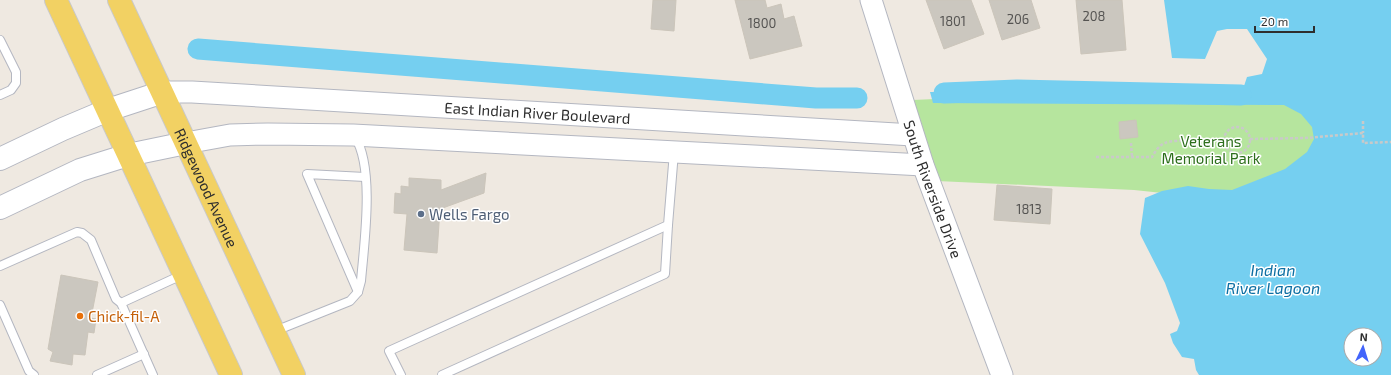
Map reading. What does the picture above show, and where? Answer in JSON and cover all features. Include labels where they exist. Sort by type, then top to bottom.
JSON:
[{"type":"main road","points":[[56,0],[231,375]]},
{"type":"main road","name":"Ridgewood Avenue","points":[[119,0],[294,375]]},
{"type":"main road","points":[[0,158],[108,110],[163,92]]},
{"type":"main road","points":[[0,208],[80,170],[128,155],[186,143]]},
{"type":"street","name":"South Riverside Drive","points":[[871,0],[923,165],[1002,375]]},
{"type":"street","name":"East Indian River Boulevard","points":[[163,92],[192,92],[913,135]]},
{"type":"street","points":[[353,135],[355,102]]},
{"type":"street","points":[[186,143],[230,135],[353,135],[923,165]]},
{"type":"lane","points":[[0,40],[16,72],[16,83],[11,90],[0,95]]},
{"type":"lane","points":[[274,331],[350,301],[358,292],[367,210],[362,154],[360,145],[353,135]]},
{"type":"lane","points":[[442,375],[665,274],[674,152]]},
{"type":"lane","points":[[358,292],[307,174],[365,177]]},
{"type":"lane","points":[[401,375],[388,351],[668,225]]},
{"type":"lane","points":[[0,266],[77,232],[91,240],[116,300],[121,303],[153,375]]},
{"type":"lane","points":[[121,303],[184,274]]},
{"type":"lane","points":[[0,305],[31,374]]},
{"type":"lane","points":[[97,375],[144,354]]},
{"type":"path","points":[[1363,121],[1363,143],[1391,142]]},
{"type":"path","points":[[1234,127],[1241,127],[1244,129],[1250,139],[1248,147],[1237,153],[1229,151],[1223,140],[1225,133],[1234,127]]},
{"type":"path","points":[[1250,139],[1306,138],[1363,133]]},
{"type":"path","points":[[1096,157],[1152,157],[1158,148],[1165,142],[1223,140]]},
{"type":"path","points":[[1131,143],[1132,157]]},
{"type":"green space","name":"Veterans Memorial Park","points":[[913,100],[1252,101],[1391,115],[1267,183],[1210,198],[1134,190],[937,181]]},
{"type":"water","name":"Indian River Lagoon","points":[[1164,0],[1391,0],[1391,375],[1199,375],[1196,370],[1194,359],[1182,357],[1173,343],[1170,334],[1177,331],[1180,323],[1165,283],[1140,234],[1145,198],[1162,191],[1188,186],[1232,190],[1285,169],[1307,152],[1314,139],[1312,127],[1301,114],[1284,105],[933,103],[930,92],[1241,95],[1247,77],[1262,74],[1267,59],[1247,29],[1227,29],[1217,31],[1205,59],[1172,58]]},
{"type":"building","points":[[653,0],[676,0],[674,31],[651,29]]},
{"type":"building","points":[[735,0],[765,0],[767,8],[781,4],[784,19],[794,16],[802,46],[750,59]]},
{"type":"building","points":[[926,0],[971,0],[984,34],[944,49]]},
{"type":"building","points":[[989,0],[1031,0],[1040,28],[1002,40]]},
{"type":"building","points":[[1076,0],[1122,0],[1126,50],[1081,54]]},
{"type":"building","points":[[1136,120],[1138,137],[1120,139],[1119,122]]},
{"type":"building","points":[[486,173],[484,193],[440,209],[437,253],[404,250],[407,214],[394,213],[395,193],[401,194],[401,186],[409,187],[409,178],[441,180],[441,190]]},
{"type":"building","points":[[997,185],[1052,189],[1050,224],[994,220]]},
{"type":"building","points":[[61,275],[98,282],[91,318],[96,319],[94,333],[88,332],[85,355],[73,354],[72,365],[50,361],[53,352],[48,349]]},
{"type":"waterway","points":[[198,49],[816,98],[857,98]]},
{"type":"waterway","points":[[944,93],[1017,90],[1241,95]]},
{"type":"place","name":"Wells Fargo","points":[[421,214]]},
{"type":"place","name":"Chick-fil-A","points":[[80,316]]}]
